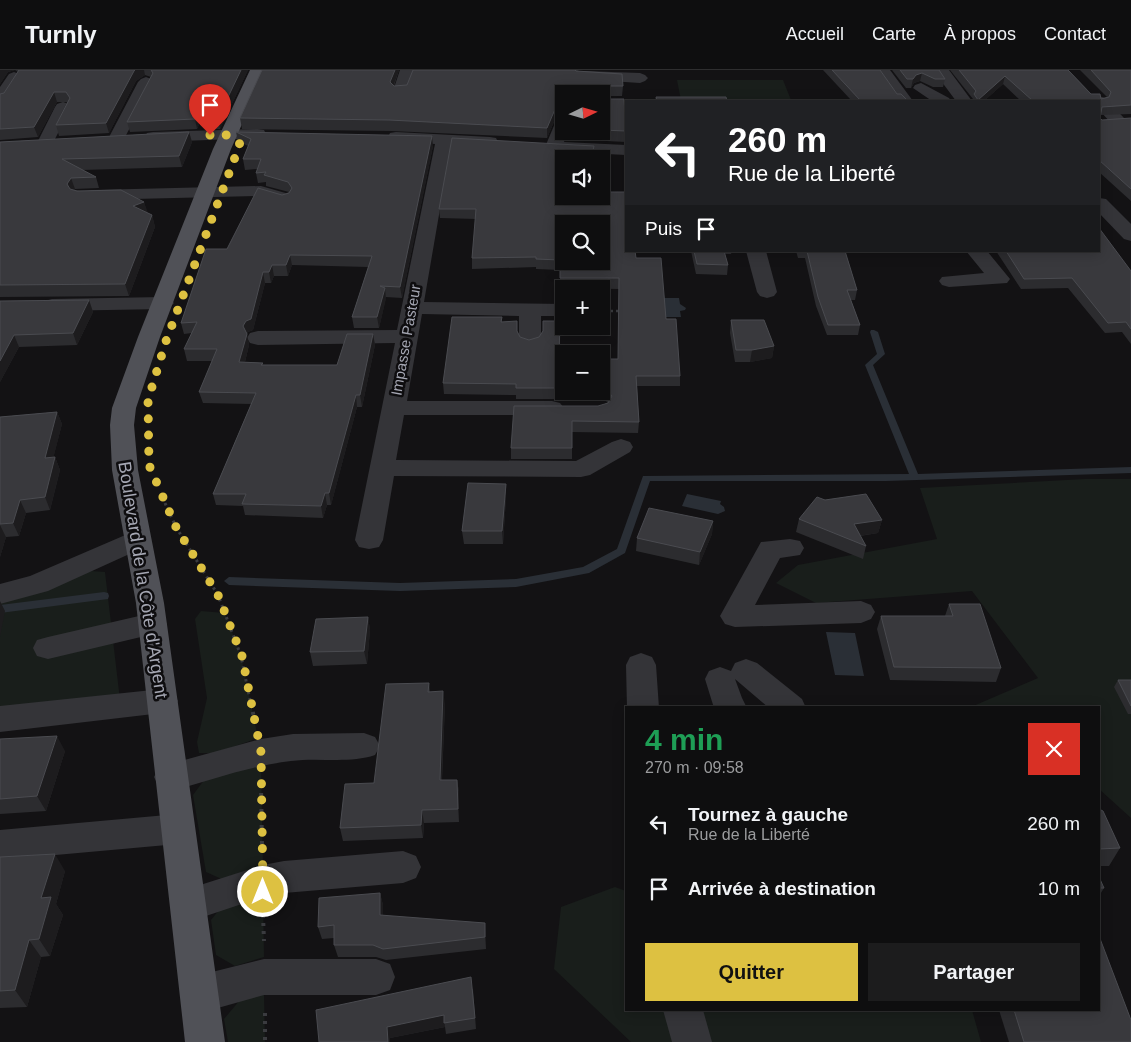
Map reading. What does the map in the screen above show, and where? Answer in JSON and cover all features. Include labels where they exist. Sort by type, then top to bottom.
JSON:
[{"type":"main road","name":"Boulevard de la Côte d'Argent","points":[[205,1042],[152,624],[123,446],[123,417],[132,384],[228,135],[258,70]]},
{"type":"street","points":[[401,91],[408,70]]},
{"type":"street","points":[[882,70],[904,100]]},
{"type":"street","points":[[941,70],[963,100]]},
{"type":"street","points":[[0,99],[14,78]]},
{"type":"street","points":[[580,78],[640,78]]},
{"type":"street","points":[[116,139],[146,82]]},
{"type":"street","points":[[921,88],[941,100]]},
{"type":"street","points":[[1086,89],[1098,100]]},
{"type":"street","points":[[1100,102],[1124,120]]},
{"type":"street","points":[[45,143],[63,107]]},
{"type":"street","points":[[1100,122],[1124,120]]},
{"type":"street","points":[[98,140],[275,135]]},
{"type":"street","points":[[379,137],[508,143]]},
{"type":"street","name":"Impasse Pasteur","points":[[369,540],[444,139]]},
{"type":"street","points":[[554,147],[557,140]]},
{"type":"street","points":[[27,144],[63,142]]},
{"type":"street","points":[[535,145],[625,150]]},
{"type":"street","points":[[81,195],[261,191],[283,198]]},
{"type":"street","points":[[1100,204],[1131,235]]},
{"type":"street","points":[[756,252],[767,292]]},
{"type":"street","points":[[949,281],[1000,279],[977,252]]},
{"type":"street","points":[[31,305],[163,303]]},
{"type":"street","points":[[412,308],[555,310]]},
{"type":"street","points":[[530,310],[530,342]]},
{"type":"street","points":[[258,338],[407,336]]},
{"type":"street","points":[[394,408],[569,408]]},
{"type":"street","points":[[382,468],[582,469],[621,447]]},
{"type":"street","points":[[32,566],[137,534]]},
{"type":"street","points":[[0,594],[38,584],[137,534]]},
{"type":"street","points":[[790,548],[771,549],[735,616],[861,612]]},
{"type":"street","points":[[48,648],[152,624]]},
{"type":"street","points":[[641,665],[643,706]]},
{"type":"street","points":[[730,706],[728,704],[733,675],[787,706]]},
{"type":"street","points":[[0,719],[162,701]]},
{"type":"street","points":[[171,777],[261,752],[292,747],[364,746]]},
{"type":"street","points":[[0,845],[178,829]]},
{"type":"street","points":[[188,905],[263,881],[284,877],[404,867]]},
{"type":"street","points":[[200,994],[264,977],[376,977]]},
{"type":"street","points":[[683,1011],[692,1042]]},
{"type":"path","points":[[610,311],[626,312]]},
{"type":"path","points":[[164,501],[176,527],[218,595],[242,656],[261,752],[265,1042]]},
{"type":"shaded area","points":[[677,80],[783,80],[791,100],[681,100]]},
{"type":"shaded area","points":[[662,298],[679,298],[680,304],[686,308],[680,311],[681,317],[664,317]]},
{"type":"shaded area","points":[[1085,479],[1131,479],[1131,818],[1100,790],[1100,706],[973,706],[1038,678],[972,591],[816,603],[776,583],[798,565],[937,539],[920,488]]},
{"type":"shaded area","points":[[687,494],[721,501],[720,504],[724,507],[725,511],[718,514],[682,506]]},
{"type":"shaded area","points":[[90,571],[105,572],[120,700],[0,715],[0,598]]},
{"type":"shaded area","points":[[201,611],[225,613],[241,656],[258,738],[216,753],[199,753],[197,742],[207,698],[195,619]]},
{"type":"shaded area","points":[[826,632],[855,633],[864,676],[835,675]]},
{"type":"shaded area","points":[[261,766],[263,868],[226,881],[206,872],[193,795],[207,776]]},
{"type":"shaded area","points":[[615,887],[625,891],[625,1011],[972,1011],[981,1042],[631,1042],[554,969],[561,907]]},
{"type":"shaded area","points":[[263,892],[264,957],[235,966],[216,955],[211,920],[223,905]]},
{"type":"shaded area","points":[[264,994],[265,1042],[228,1042],[224,1019],[240,1000]]},
{"type":"building","points":[[19,70],[135,70],[106,123],[56,125],[70,98],[66,92],[54,92],[34,127],[0,129],[0,94],[4,93]]},
{"type":"building","points":[[151,70],[241,70],[218,118],[211,119],[198,112],[195,119],[127,122],[153,73]]},
{"type":"building","points":[[262,70],[395,70],[390,82],[394,86],[407,85],[413,70],[575,70],[622,74],[623,86],[555,85],[555,109],[547,128],[389,120],[240,118]]},
{"type":"building","points":[[832,70],[880,70],[897,94],[901,94],[907,100],[860,100]]},
{"type":"building","points":[[900,70],[939,70],[945,79],[935,79],[922,73],[916,75],[913,79],[907,79]]},
{"type":"building","points":[[959,70],[1068,70],[1091,94],[1100,94],[1101,99],[1109,97],[1111,92],[1091,70],[1131,70],[1131,105],[1102,107],[1100,118],[1100,100],[1032,100],[1005,76],[978,100],[974,94],[976,91]]},
{"type":"building","points":[[656,97],[726,97],[727,100],[657,100]]},
{"type":"building","points":[[610,99],[624,99],[625,131],[610,130]]},
{"type":"building","points":[[1100,118],[1102,120],[1131,118],[1131,189],[1100,161]]},
{"type":"building","points":[[189,132],[179,156],[62,159],[96,177],[71,178],[67,184],[70,189],[77,191],[121,190],[144,202],[133,206],[152,215],[125,284],[0,285],[0,142]]},
{"type":"building","points":[[236,132],[432,136],[400,287],[380,286],[385,288],[377,317],[352,317],[372,256],[290,255],[286,265],[272,265],[269,272],[263,272],[251,319],[246,321],[243,326],[247,334],[239,362],[263,363],[261,365],[337,365],[347,334],[373,334],[360,395],[356,395],[329,493],[325,493],[321,506],[242,504],[246,494],[213,494],[256,393],[199,392],[217,349],[184,349],[197,322],[181,323],[206,249],[227,249],[258,188],[282,195],[289,193],[292,188],[288,182],[264,175],[266,172],[256,173],[261,159],[243,159],[251,139]]},
{"type":"building","points":[[452,138],[594,146],[593,150],[555,150],[555,205],[610,205],[610,192],[625,192],[625,252],[635,252],[636,258],[661,258],[666,319],[676,319],[680,376],[636,376],[639,422],[572,421],[572,448],[511,448],[514,406],[598,406],[608,403],[612,396],[610,394],[610,359],[618,359],[619,278],[560,278],[560,270],[610,270],[610,215],[555,215],[555,260],[536,259],[536,257],[472,258],[476,209],[439,209]]},
{"type":"building","points":[[1100,229],[1131,271],[1131,329],[1126,322],[1108,323],[1072,278],[1024,279],[1007,252],[1100,252]]},
{"type":"building","points":[[694,252],[724,252],[728,265],[697,264]]},
{"type":"building","points":[[807,252],[845,252],[857,290],[847,290],[860,325],[828,325],[818,297]]},
{"type":"building","points":[[89,300],[73,333],[14,335],[0,361],[0,301]]},
{"type":"building","points":[[452,317],[502,317],[501,322],[517,321],[517,331],[520,337],[529,340],[539,337],[543,331],[543,321],[555,321],[555,335],[560,335],[559,345],[555,345],[555,388],[516,388],[516,384],[443,383]]},
{"type":"building","points":[[731,320],[764,320],[774,346],[752,350],[736,350]]},
{"type":"building","points":[[57,412],[45,458],[55,457],[45,497],[20,500],[13,523],[0,524],[0,417]]},
{"type":"building","points":[[468,483],[506,484],[502,531],[462,531]]},
{"type":"building","points":[[866,494],[882,520],[854,524],[866,546],[799,519],[817,497],[825,500]]},
{"type":"building","points":[[649,508],[713,521],[700,552],[637,538]]},
{"type":"building","points":[[949,604],[980,604],[1001,668],[894,667],[881,616],[953,616]]},
{"type":"building","points":[[368,617],[364,651],[310,652],[316,619]]},
{"type":"building","points":[[1118,680],[1131,680],[1131,706]]},
{"type":"building","points":[[429,683],[428,692],[443,691],[440,780],[457,780],[458,809],[422,810],[421,825],[340,828],[345,784],[374,783],[386,684]]},
{"type":"building","points":[[57,736],[37,796],[0,799],[0,739]]},
{"type":"building","points":[[1100,810],[1103,811],[1120,848],[1100,849]]},
{"type":"building","points":[[55,854],[41,898],[51,897],[39,939],[29,940],[15,990],[0,991],[0,857]]},
{"type":"building","points":[[1100,879],[1104,888],[1100,888]]},
{"type":"building","points":[[380,893],[380,915],[485,923],[485,937],[383,949],[373,945],[334,945],[334,925],[318,927],[319,898]]},
{"type":"building","points":[[1100,939],[1131,1020],[1131,1042],[1024,1042],[1014,1011],[1100,1011]]},
{"type":"building","points":[[471,977],[475,1018],[444,1023],[444,1015],[387,1027],[388,1042],[319,1042],[316,1010]]},
{"type":"waterway","points":[[874,332],[881,354],[869,365],[915,477]]},
{"type":"waterway","points":[[229,581],[400,587],[516,583],[585,570],[621,551],[646,478],[886,478],[1131,470]]},
{"type":"waterway","points":[[0,609],[104,596]]},
{"type":"route","points":[[210,135],[228,135],[240,144],[166,341],[148,400],[149,465],[176,527],[218,595],[242,656],[261,752],[263,892]]}]
